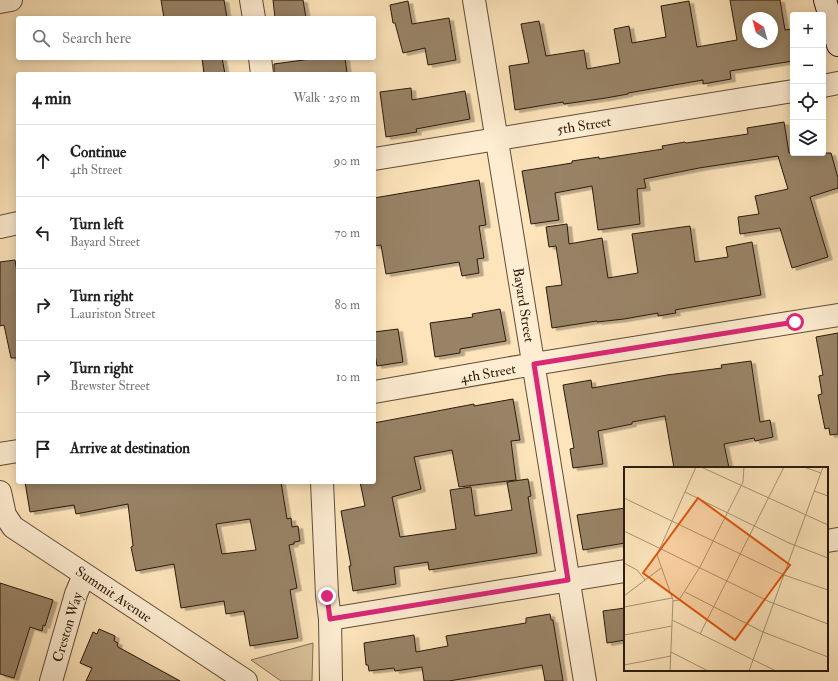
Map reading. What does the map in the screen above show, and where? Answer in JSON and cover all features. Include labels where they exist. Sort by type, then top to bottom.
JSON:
[{"type":"street","points":[[0,2],[11,0]]},
{"type":"street","points":[[251,0],[254,16]]},
{"type":"street","name":"Bayard Street","points":[[474,0],[568,580],[586,681]]},
{"type":"street","points":[[825,0],[838,46]]},
{"type":"street","points":[[260,60],[262,72]]},
{"type":"street","points":[[826,85],[838,83]]},
{"type":"street","name":"5th Street","points":[[376,159],[790,91]]},
{"type":"street","points":[[0,227],[16,223]]},
{"type":"street","name":"4th Street","points":[[376,392],[534,364],[838,315]]},
{"type":"street","points":[[0,454],[16,451]]},
{"type":"street","points":[[322,484],[327,596],[330,619],[331,681]]},
{"type":"street","name":"Summit Avenue","points":[[0,492],[5,515],[14,527],[84,575],[246,681]]},
{"type":"street","points":[[828,540],[838,539]]},
{"type":"street","points":[[330,619],[624,571]]},
{"type":"street","name":"Creston Way","points":[[51,681],[76,594],[84,575]]},
{"type":"shaded area","points":[[313,643],[312,681],[281,681],[251,660]]},
{"type":"building","points":[[161,0],[224,0],[227,16],[164,16]]},
{"type":"building","points":[[273,0],[303,0],[306,16],[275,16]]},
{"type":"building","points":[[730,0],[780,0],[785,30],[790,29],[790,61],[730,71],[731,79],[703,84],[703,80],[606,98],[564,104],[563,102],[515,110],[509,66],[529,63],[521,24],[539,21],[546,56],[584,50],[587,69],[620,63],[614,29],[629,26],[632,43],[666,37],[661,6],[689,1],[697,47],[737,40]]},
{"type":"building","points":[[408,1],[412,24],[449,18],[456,60],[428,65],[425,48],[403,53],[395,23],[393,23],[390,5]]},
{"type":"building","points":[[202,60],[222,60],[225,72],[204,72]]},
{"type":"building","points":[[303,60],[345,60],[347,72],[274,72],[274,64]]},
{"type":"building","points":[[411,88],[412,100],[465,91],[470,119],[416,129],[417,132],[386,137],[380,92]]},
{"type":"building","points":[[784,122],[790,156],[826,156],[826,153],[831,153],[838,178],[838,188],[810,197],[828,257],[792,268],[780,228],[740,234],[738,217],[759,214],[755,196],[788,189],[778,156],[699,168],[644,179],[646,188],[637,189],[640,224],[598,230],[592,186],[555,193],[559,220],[531,224],[522,171],[572,163],[572,161],[599,157],[599,159],[663,149],[662,146],[685,142],[748,134],[747,128]]},
{"type":"building","points":[[479,180],[486,225],[479,226],[484,258],[477,259],[479,273],[462,276],[459,262],[386,274],[381,245],[376,246],[376,198]]},
{"type":"building","points":[[567,224],[569,244],[602,238],[608,278],[638,273],[632,234],[690,226],[695,262],[728,257],[726,247],[752,242],[761,295],[675,310],[676,313],[658,316],[658,313],[552,328],[546,287],[562,285],[556,246],[549,247],[546,227]]},
{"type":"building","points":[[15,260],[16,358],[11,358],[4,325],[0,326],[0,262]]},
{"type":"building","points":[[500,309],[506,341],[460,349],[460,353],[435,357],[430,323],[473,317],[472,314]]},
{"type":"building","points":[[398,329],[403,362],[377,366],[376,332]]},
{"type":"building","points":[[838,333],[838,434],[830,435],[829,428],[825,429],[818,395],[822,394],[819,376],[823,375],[816,337]]},
{"type":"building","points":[[751,361],[760,422],[770,420],[773,437],[755,441],[754,438],[724,444],[729,467],[674,467],[665,416],[632,422],[632,424],[598,431],[603,464],[573,468],[570,449],[574,448],[563,385],[591,380],[592,388],[667,375],[722,368],[721,365]]},
{"type":"building","points":[[513,399],[520,440],[511,441],[516,480],[459,487],[452,450],[414,457],[421,489],[392,497],[400,537],[456,529],[450,490],[471,487],[475,516],[512,510],[507,482],[528,479],[531,496],[528,497],[537,553],[429,570],[428,562],[394,567],[396,584],[353,591],[349,566],[351,566],[341,511],[365,506],[360,484],[376,484],[376,423],[474,404],[474,406]]},
{"type":"building","points":[[25,484],[281,484],[287,519],[291,518],[292,527],[298,526],[300,541],[289,545],[297,588],[290,590],[298,638],[250,646],[244,611],[226,614],[224,601],[181,608],[174,564],[136,571],[131,547],[133,546],[128,504],[76,514],[74,505],[30,512]],"holes":[[[250,519],[256,550],[222,554],[216,524]]]},
{"type":"building","points":[[624,508],[624,543],[583,550],[577,515]]},
{"type":"building","points":[[0,583],[53,600],[42,631],[30,627],[14,678],[0,674]]},
{"type":"building","points":[[624,608],[624,640],[607,643],[603,611]]},
{"type":"building","points":[[550,614],[551,620],[553,620],[563,681],[545,681],[542,665],[449,681],[424,681],[422,667],[395,671],[394,668],[369,671],[368,665],[366,665],[364,643],[414,635],[416,652],[448,646],[446,636],[526,623],[526,618]]},
{"type":"building","points":[[99,629],[115,636],[114,641],[118,643],[118,647],[180,681],[86,681],[92,668],[80,663],[93,632],[97,634]]},
{"type":"route","points":[[327,596],[330,619],[568,580],[534,364],[795,322]]}]
